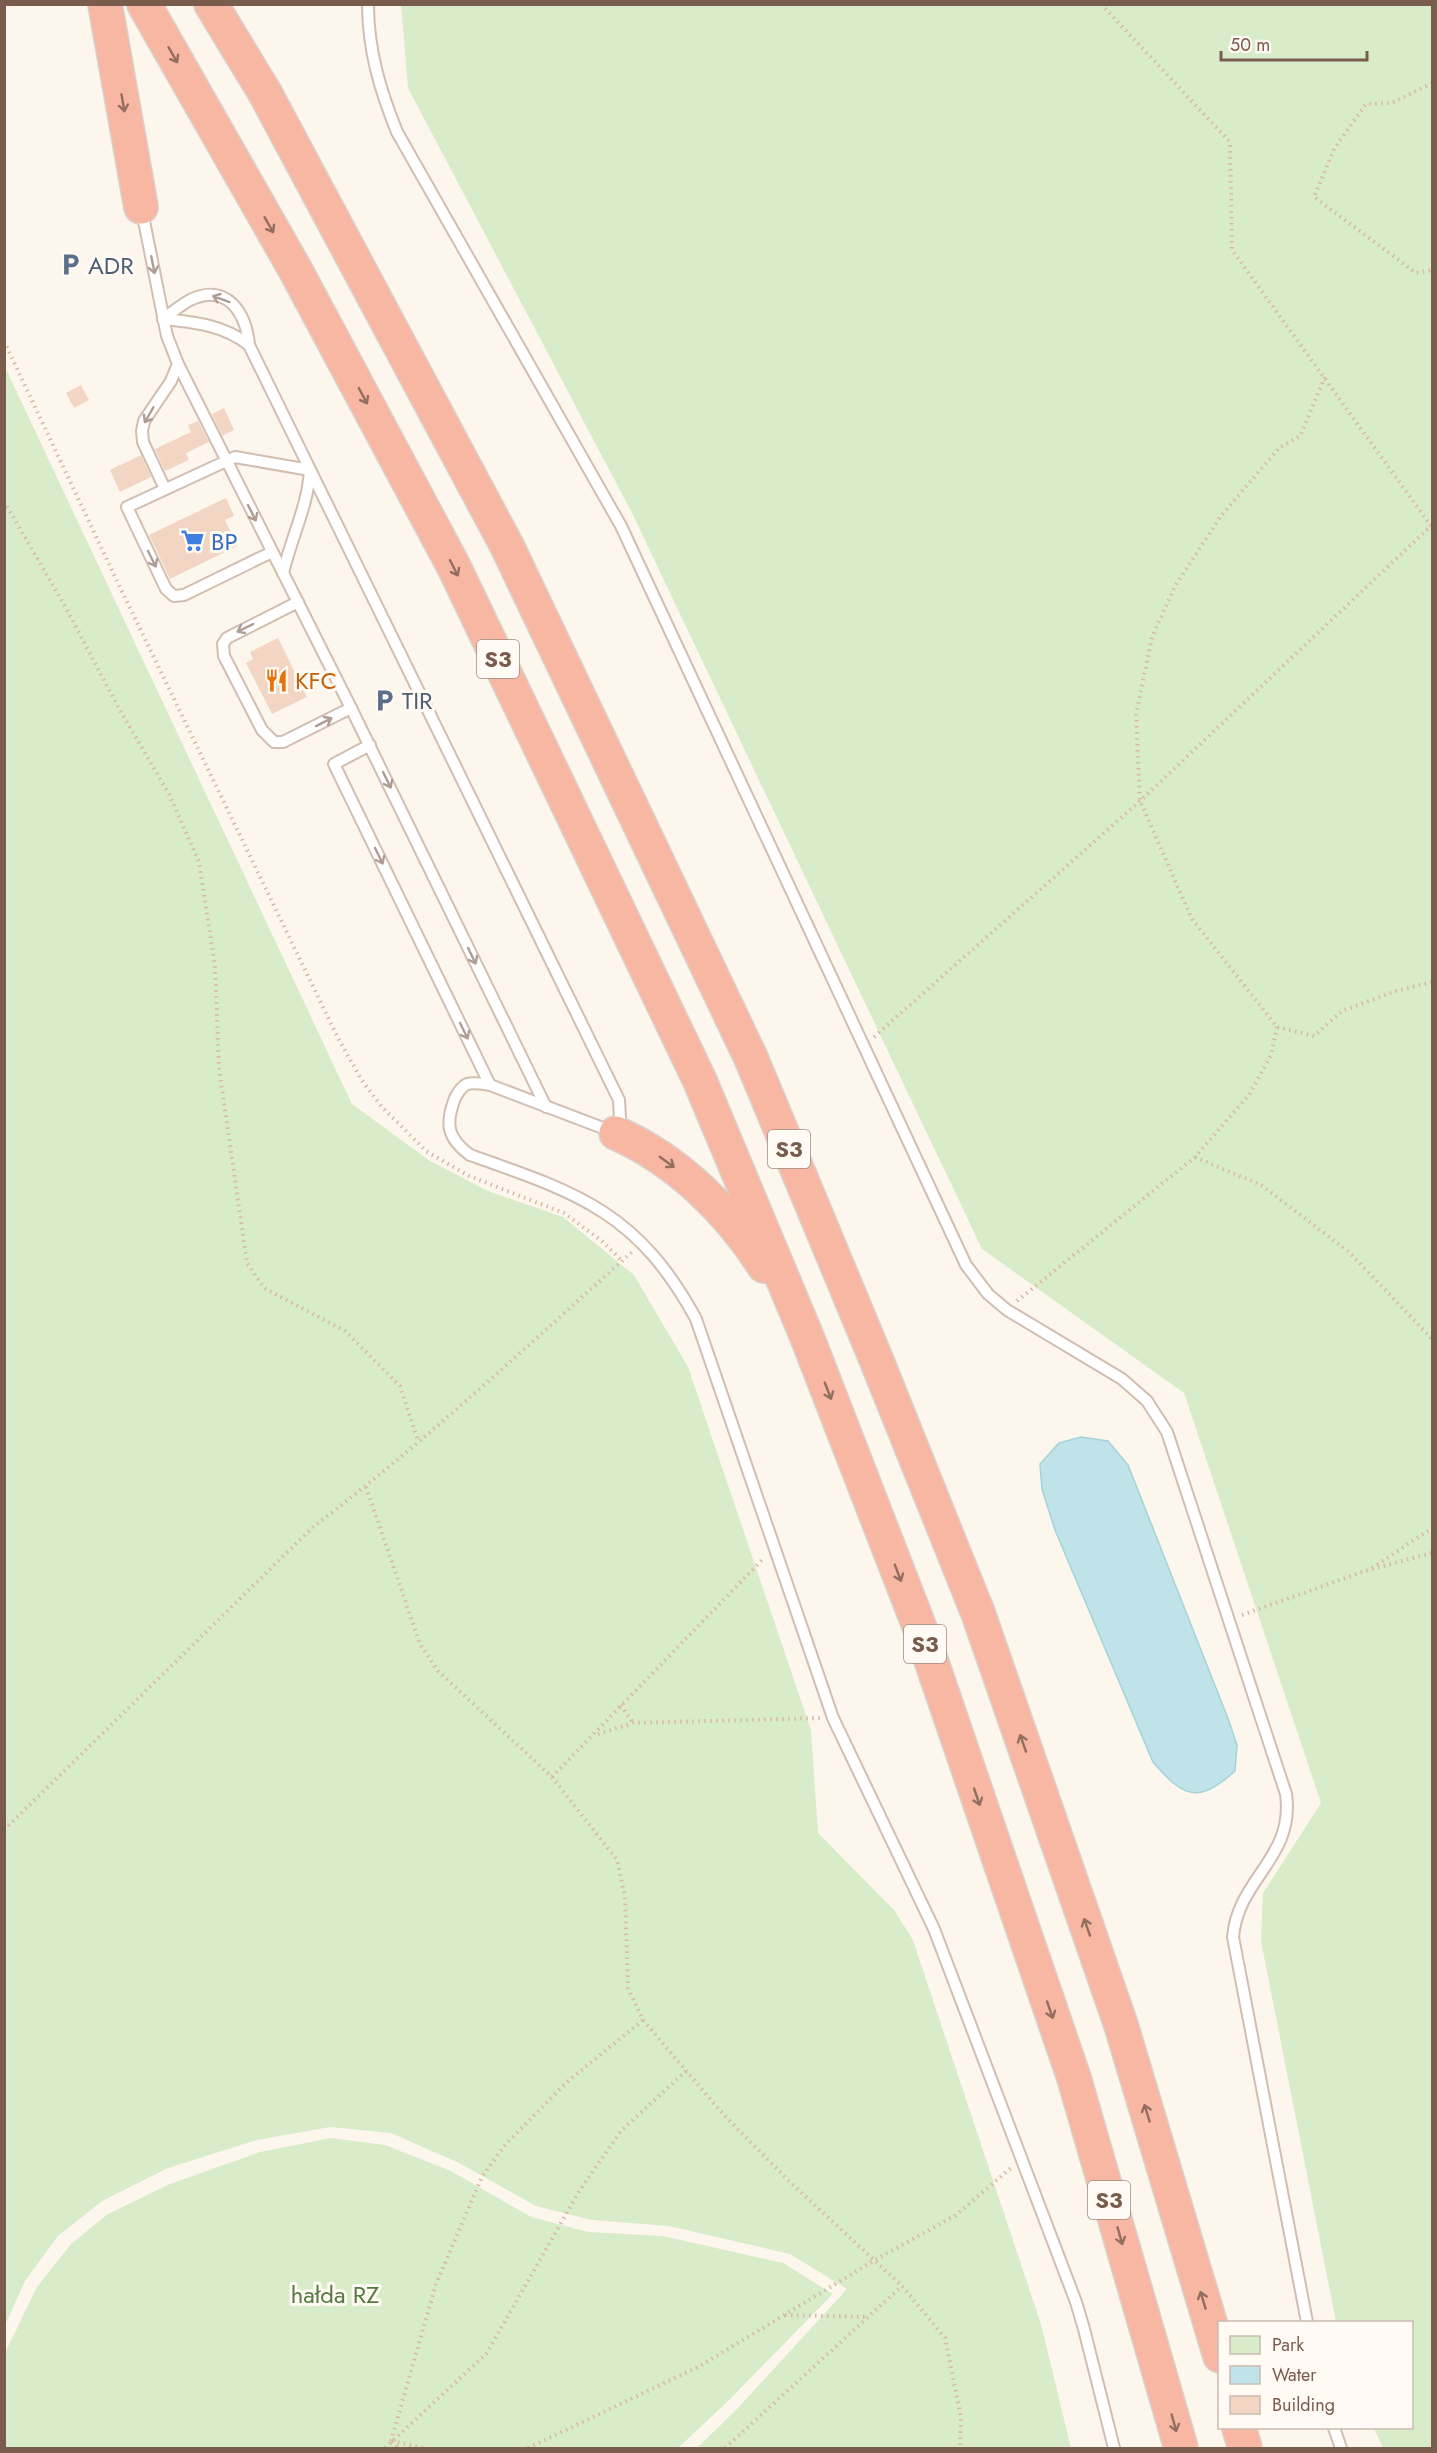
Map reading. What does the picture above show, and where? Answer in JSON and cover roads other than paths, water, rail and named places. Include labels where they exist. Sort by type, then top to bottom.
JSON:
[{"type":"highway","points":[[105,4],[141,207]]},
{"type":"highway","name":"S3","points":[[144,4],[296,271],[454,567],[700,1081],[807,1337],[921,1631],[1074,2078],[1181,2448]]},
{"type":"highway","name":"S3","points":[[212,4],[266,93],[507,546],[751,1058],[872,1348],[978,1613],[1121,2025],[1218,2349]]},
{"type":"highway","points":[[616,1133],[650,1150],[672,1165],[714,1205],[762,1264],[807,1337]]},
{"type":"highway","points":[[1240,2429],[1245,2448]]},
{"type":"lane","points":[[368,4],[375,69],[380,90],[397,132],[621,526],[959,1252],[973,1277],[1007,1310],[1122,1379],[1147,1401],[1170,1441],[1230,1619],[1282,1781],[1288,1807],[1286,1826],[1280,1844],[1241,1902],[1234,1924],[1233,1937],[1307,2321]]},
{"type":"lane","points":[[141,207],[167,336],[178,364],[370,745],[546,1107]]},
{"type":"lane","points":[[163,319],[189,301],[206,295],[218,296],[239,310],[244,320],[249,345],[611,1084],[621,1108],[616,1133],[490,1086],[475,1083],[465,1085],[458,1091],[448,1122],[454,1140],[470,1155],[543,1181],[582,1198],[625,1227],[656,1258],[671,1277],[696,1319],[833,1718],[934,1929],[1084,2329],[1114,2448]]},
{"type":"lane","points":[[163,319],[217,327],[249,345]]},
{"type":"lane","points":[[165,489],[143,442],[142,431],[144,422],[171,381],[178,364]]},
{"type":"lane","points":[[272,552],[184,595],[174,596],[166,589],[127,507],[225,460],[244,457],[310,470]]},
{"type":"lane","points":[[283,573],[309,489],[310,470]]},
{"type":"lane","points":[[298,602],[227,639],[223,644],[224,656],[262,730],[274,742],[283,742],[351,708]]},
{"type":"lane","points":[[370,745],[334,764],[490,1086]]},
{"type":"lane","points":[[1335,2429],[1341,2448]]},
{"type":"water","points":[[1081,1437],[1108,1441],[1128,1465],[1229,1721],[1237,1745],[1235,1771],[1211,1789],[1192,1792],[1183,1789],[1153,1762],[1055,1530],[1042,1489],[1040,1464],[1059,1443]]},
{"type":"place","name":"ADR","points":[[70,265]]},
{"type":"place","name":"BP","points":[[193,541]]},
{"type":"place","name":"KFC","points":[[277,680]]},
{"type":"place","name":"TIR","points":[[384,700]]},
{"type":"park label","name":"hałda RZ","points":[[335,2294]]}]
